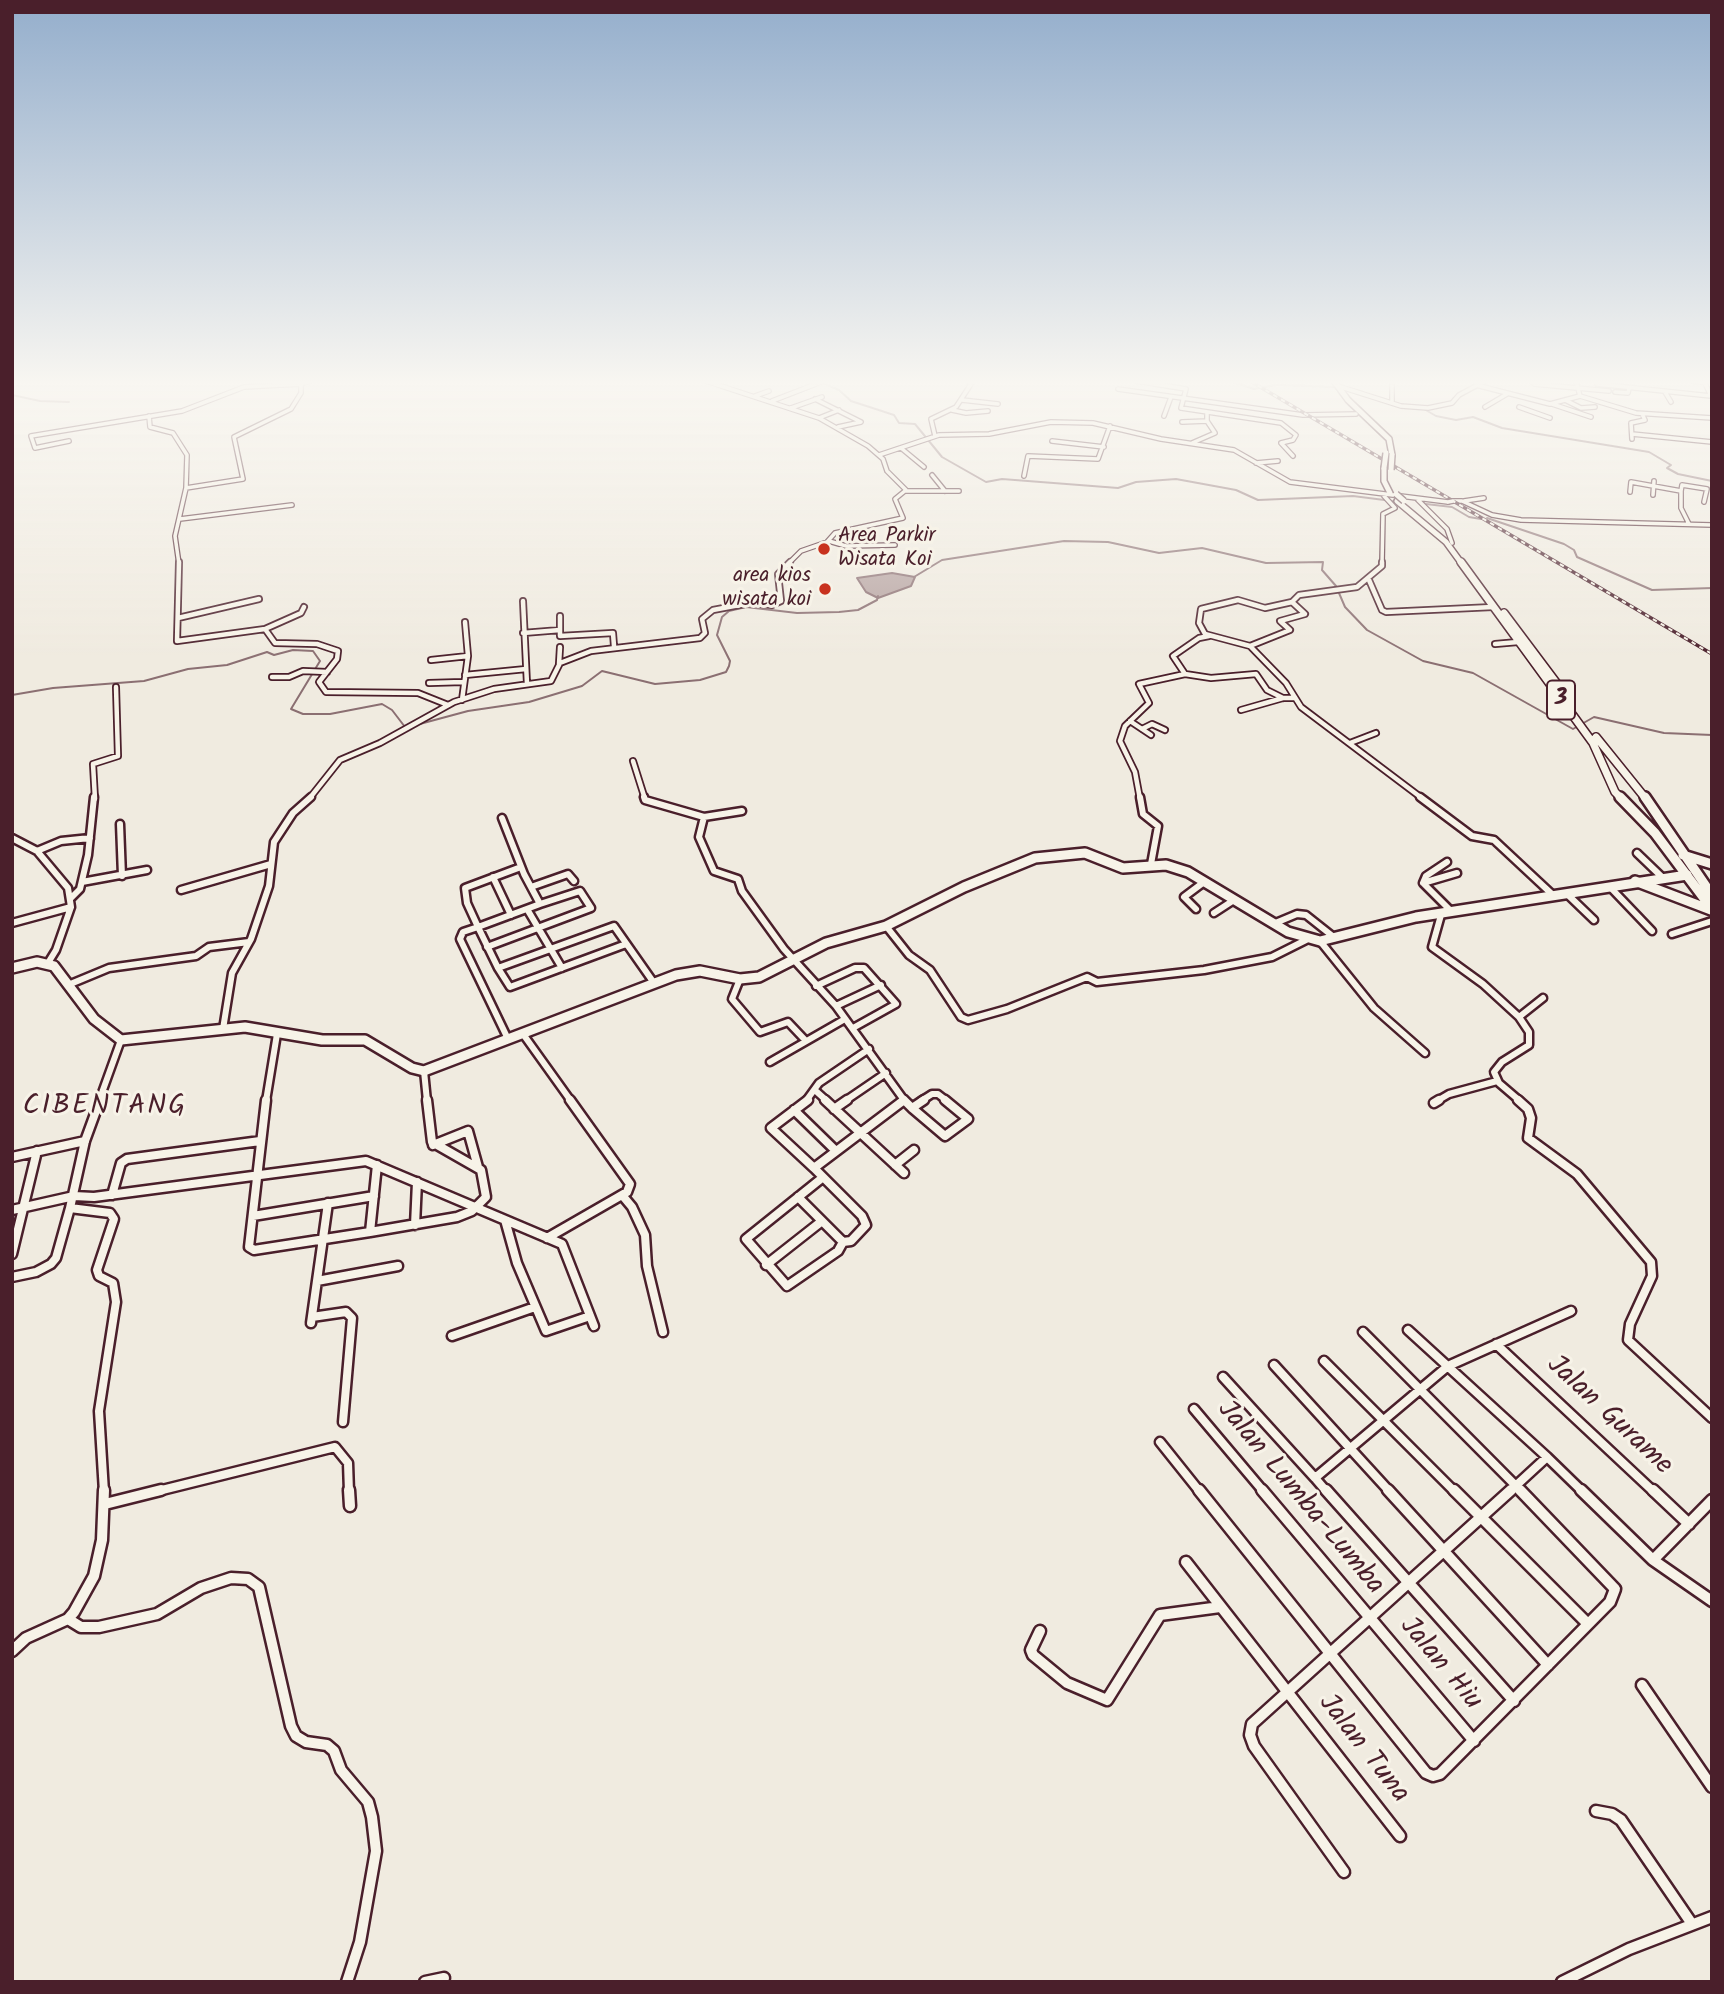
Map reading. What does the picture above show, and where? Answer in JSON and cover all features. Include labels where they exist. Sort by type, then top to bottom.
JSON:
[{"type":"main road","points":[[1388,474],[1392,498]]},
{"type":"main road","name":"3","points":[[1392,498],[1427,518],[1452,543],[1593,743],[1615,792],[1656,833],[1712,910]]},
{"type":"main road","name":"3","points":[[1392,498],[1446,542],[1518,642],[1648,801],[1712,895]]},
{"type":"main road","points":[[1683,855],[1712,864]]},
{"type":"main road","points":[[1635,881],[1712,910]]},
{"type":"street","points":[[186,474],[186,488],[175,536],[179,564],[179,642],[265,629],[301,613],[304,607]]},
{"type":"street","points":[[186,488],[243,479],[242,474]]},
{"type":"street","points":[[890,474],[905,491]]},
{"type":"street","points":[[1276,474],[1290,482],[1392,498],[1451,502],[1484,498]]},
{"type":"street","points":[[932,475],[945,491]]},
{"type":"street","points":[[1630,492],[1631,481],[1681,491]]},
{"type":"street","points":[[1653,484],[1653,495]]},
{"type":"street","points":[[1689,524],[1681,508],[1682,485],[1707,489],[1704,502]]},
{"type":"street","points":[[559,664],[591,651],[614,646],[694,640],[704,636],[702,619],[713,610],[750,603],[778,603],[783,599],[780,572],[801,551],[828,541],[837,532],[901,520],[904,517],[895,499],[905,491],[959,491]]},
{"type":"street","points":[[1392,498],[1395,508],[1383,514],[1381,529],[1384,562],[1368,580],[1357,587],[1305,593],[1293,602],[1265,608],[1238,600],[1203,608],[1199,622],[1202,631],[1209,636],[1250,646],[1286,683],[1301,707],[1472,836],[1494,840],[1555,896]]},
{"type":"street","points":[[1418,500],[1447,529],[1452,543]]},
{"type":"street","points":[[1462,501],[1492,515],[1512,519],[1712,525]]},
{"type":"street","points":[[180,519],[292,505]]},
{"type":"street","points":[[828,541],[846,546],[895,545]]},
{"type":"street","points":[[1368,580],[1382,610],[1386,612],[1493,607]]},
{"type":"street","points":[[178,618],[259,599]]},
{"type":"street","points":[[523,601],[527,684]]},
{"type":"street","points":[[1250,646],[1290,630],[1280,621],[1305,614],[1293,602]]},
{"type":"street","points":[[559,616],[561,637],[613,633],[614,646]]},
{"type":"street","points":[[462,700],[468,656],[465,622]]},
{"type":"street","points":[[265,629],[275,643],[317,644],[334,648],[339,654],[319,684],[326,692],[410,693],[448,705]]},
{"type":"street","points":[[523,633],[560,631]]},
{"type":"street","points":[[1185,674],[1175,663],[1173,656],[1199,638],[1209,636]]},
{"type":"street","points":[[1495,644],[1518,642]]},
{"type":"street","points":[[223,1029],[232,973],[249,942],[269,886],[274,842],[281,829],[313,795],[333,765],[448,705],[494,689],[551,681],[557,675],[560,647]]},
{"type":"street","points":[[431,660],[468,656]]},
{"type":"street","points":[[429,683],[526,669]]},
{"type":"street","points":[[272,677],[289,677],[303,671],[327,672]]},
{"type":"street","points":[[1151,864],[1159,828],[1143,814],[1135,772],[1121,743],[1124,728],[1149,704],[1139,687],[1141,682],[1185,674],[1211,678],[1255,674],[1267,691],[1283,698]]},
{"type":"street","points":[[71,898],[79,891],[82,882],[90,838],[94,809],[93,764],[118,756],[116,687]]},
{"type":"street","points":[[1241,710],[1283,698],[1295,698]]},
{"type":"street","points":[[1130,721],[1151,735]]},
{"type":"street","points":[[1142,729],[1152,724],[1165,730]]},
{"type":"street","points":[[1350,743],[1376,733]]},
{"type":"street","points":[[633,761],[645,800],[694,810],[704,817],[742,811]]},
{"type":"street","points":[[704,817],[699,837],[712,869],[738,879],[739,888],[793,959],[836,1006],[904,1100],[912,1108],[947,1137],[968,1119],[938,1094],[932,1094],[912,1108]]},
{"type":"street","points":[[502,818],[521,867],[540,904]]},
{"type":"street","points":[[120,824],[122,876]]},
{"type":"street","points":[[12,838],[37,851],[64,881],[71,898],[71,907],[56,950],[48,963]]},
{"type":"street","points":[[37,851],[61,841],[90,838]]},
{"type":"street","points":[[48,963],[94,1019],[121,1040],[245,1027],[322,1040],[365,1040],[412,1068],[424,1070],[676,975],[700,971],[740,979],[759,977],[826,943],[886,926],[964,887],[1035,858],[1085,853],[1123,868],[1151,864],[1188,872],[1273,924],[1306,940],[1320,942],[1416,917],[1687,875]]},
{"type":"street","points":[[1637,853],[1663,878]]},
{"type":"street","points":[[1423,883],[1426,876],[1447,862]]},
{"type":"street","points":[[181,890],[271,864]]},
{"type":"street","points":[[521,867],[465,888],[467,903],[487,947],[510,987],[626,944]]},
{"type":"street","points":[[82,882],[147,870]]},
{"type":"street","points":[[1423,883],[1457,873]]},
{"type":"street","points":[[531,887],[565,874],[571,875],[574,881]]},
{"type":"street","points":[[493,877],[511,915]]},
{"type":"street","points":[[1196,909],[1184,897],[1204,882]]},
{"type":"street","points":[[1423,883],[1454,913]]},
{"type":"street","points":[[1609,885],[1652,932]]},
{"type":"street","points":[[487,947],[591,908],[580,891],[463,932],[464,936],[460,939],[509,1039]]},
{"type":"street","points":[[1567,894],[1594,920]]},
{"type":"street","points":[[1214,913],[1234,900]]},
{"type":"street","points":[[12,923],[71,907]]},
{"type":"street","points":[[527,909],[562,968]]},
{"type":"street","points":[[1273,924],[1297,915],[1306,915],[1336,939]]},
{"type":"street","points":[[1441,915],[1432,947],[1483,984],[1519,1017],[1531,1039],[1529,1045],[1496,1067],[1494,1077],[1528,1109],[1531,1118],[1528,1138],[1531,1143],[1577,1174],[1651,1262],[1652,1276],[1630,1325],[1628,1340],[1712,1418]]},
{"type":"street","points":[[1672,934],[1712,921]]},
{"type":"street","points":[[498,968],[610,926],[619,929],[626,944],[654,983]]},
{"type":"street","points":[[886,926],[909,955],[933,973],[961,1017],[967,1020],[1007,1009],[1087,977],[1097,982],[1204,970],[1272,957],[1306,940]]},
{"type":"street","points":[[68,985],[109,968],[196,956],[209,947],[249,942]]},
{"type":"street","points":[[1320,942],[1374,1008],[1425,1053]]},
{"type":"street","points":[[12,968],[48,963]]},
{"type":"street","points":[[816,986],[860,967],[865,968],[881,985],[895,1006],[853,1028]]},
{"type":"street","points":[[740,979],[732,999],[760,1032],[788,1022],[806,1041]]},
{"type":"street","points":[[836,1006],[881,985]]},
{"type":"street","points":[[1519,1017],[1543,998]]},
{"type":"street","points":[[770,1062],[845,1019]]},
{"type":"street","points":[[277,1034],[260,1141],[248,1246],[252,1250],[457,1217],[476,1207],[487,1191],[468,1131],[433,1145]]},
{"type":"street","points":[[523,1034],[630,1184],[627,1192],[547,1238]]},
{"type":"street","points":[[12,1277],[36,1272],[56,1258],[74,1196],[85,1141],[121,1040]]},
{"type":"street","points":[[869,1049],[815,1088],[904,1173]]},
{"type":"street","points":[[424,1070],[428,1126],[433,1145],[478,1167]]},
{"type":"street","points":[[834,1109],[886,1073]]},
{"type":"street","points":[[1434,1103],[1449,1094],[1497,1081]]},
{"type":"street","points":[[817,1092],[771,1130],[814,1168],[866,1222],[852,1241],[844,1242],[838,1251],[792,1285],[783,1284],[746,1239],[822,1178]]},
{"type":"street","points":[[814,1168],[904,1100]]},
{"type":"street","points":[[794,1110],[836,1151]]},
{"type":"street","points":[[12,1157],[85,1141]]},
{"type":"street","points":[[112,1195],[125,1160],[260,1141]]},
{"type":"street","points":[[895,1165],[914,1150]]},
{"type":"street","points":[[12,1254],[37,1151]]},
{"type":"street","points":[[12,1210],[74,1196],[112,1195],[358,1160],[377,1165],[564,1246],[594,1326]]},
{"type":"street","points":[[370,1232],[377,1165]]},
{"type":"street","points":[[415,1224],[417,1182]]},
{"type":"street","points":[[253,1216],[374,1195]]},
{"type":"street","points":[[622,1195],[632,1207],[645,1235],[647,1266],[663,1332]]},
{"type":"street","points":[[798,1197],[844,1242]]},
{"type":"street","points":[[328,1203],[312,1320],[346,1312],[352,1318],[343,1422]]},
{"type":"street","points":[[12,1651],[26,1638],[68,1619],[94,1576],[102,1540],[105,1504],[99,1410],[116,1302],[113,1283],[99,1276],[97,1270],[114,1219],[110,1213],[70,1208]]},
{"type":"street","points":[[505,1220],[517,1263],[548,1332],[590,1316]]},
{"type":"street","points":[[766,1265],[822,1221]]},
{"type":"street","points":[[317,1281],[398,1266]]},
{"type":"street","points":[[452,1336],[535,1307]]},
{"type":"street","points":[[1315,1478],[1448,1366],[1572,1311]]},
{"type":"street","points":[[1408,1331],[1547,1457],[1653,1560],[1712,1601]]},
{"type":"street","points":[[1160,1442],[1426,1773],[1433,1776],[1440,1774],[1610,1602],[1615,1589],[1363,1332]]},
{"type":"street","name":"Jalan Gurame","points":[[1496,1344],[1689,1524]]},
{"type":"street","points":[[1324,1360],[1588,1624]]},
{"type":"street","points":[[1274,1365],[1548,1665]]},
{"type":"street","points":[[1223,1377],[1514,1700]]},
{"type":"street","name":"Jalan Lumba-Lumba","points":[[1194,1409],[1370,1618]]},
{"type":"street","points":[[105,1504],[335,1447],[348,1463],[350,1506]]},
{"type":"street","points":[[1344,1872],[1251,1740],[1252,1724],[1547,1457]]},
{"type":"street","points":[[1653,1560],[1712,1500]]},
{"type":"street","name":"Jalan Tuna","points":[[1186,1562],[1400,1836]]},
{"type":"street","points":[[68,1619],[81,1627],[99,1627],[157,1614],[201,1588],[221,1580],[248,1579],[259,1587],[290,1726],[296,1736],[306,1742],[327,1745],[334,1751],[341,1770],[368,1802],[372,1817],[376,1851],[360,1942],[347,1982]]},
{"type":"street","points":[[1041,1631],[1031,1650],[1033,1655],[1067,1683],[1107,1700],[1160,1615],[1220,1607]]},
{"type":"street","name":"Jalan Hiu","points":[[1370,1618],[1474,1741]]},
{"type":"street","points":[[1642,1685],[1712,1787]]},
{"type":"street","points":[[1596,1811],[1612,1814],[1620,1820],[1692,1924]]},
{"type":"street","points":[[1562,1982],[1587,1967],[1712,1917]]},
{"type":"street","points":[[425,1982],[444,1978]]},
{"type":"shaded area","points":[[892,573],[915,577],[911,586],[878,598],[866,592],[857,578]]},
{"type":"waterway","points":[[972,474],[986,482],[1002,479],[1118,488],[1136,482],[1176,479],[1236,490],[1258,500],[1353,496],[1392,501]]},
{"type":"waterway","points":[[1678,474],[1712,481]]},
{"type":"waterway","points":[[1426,504],[1452,507],[1469,517],[1481,519]]},
{"type":"waterway","points":[[1487,518],[1564,544],[1574,550],[1577,557],[1652,590],[1712,588]]},
{"type":"waterway","points":[[914,577],[942,560],[1064,541],[1108,542],[1159,553],[1202,548],[1266,563],[1323,562],[1322,570],[1336,586],[1345,607],[1367,630],[1423,661],[1473,673],[1573,729],[1594,717],[1664,733],[1712,735]]},
{"type":"waterway","points":[[416,725],[468,711],[529,702],[582,686],[602,671],[655,684],[700,680],[726,672],[729,666],[730,661],[717,635],[722,617],[729,611],[746,607],[797,613],[839,612],[858,610],[877,600],[878,596]]},
{"type":"waterway","points":[[12,695],[53,688],[144,681],[188,669],[227,665],[267,652],[274,655],[293,650],[313,651],[320,661],[291,709],[303,714],[330,714],[382,704],[392,710],[405,727]]},
{"type":"railway","points":[[1407,474],[1712,654]]},
{"type":"place","name":"Area Parkir Wisata Koi","points":[[824,549]]},
{"type":"place","name":"area kios wisata koi","points":[[825,589]]},
{"type":"district","name":"CIBENTANG","points":[[105,1108]]}]
